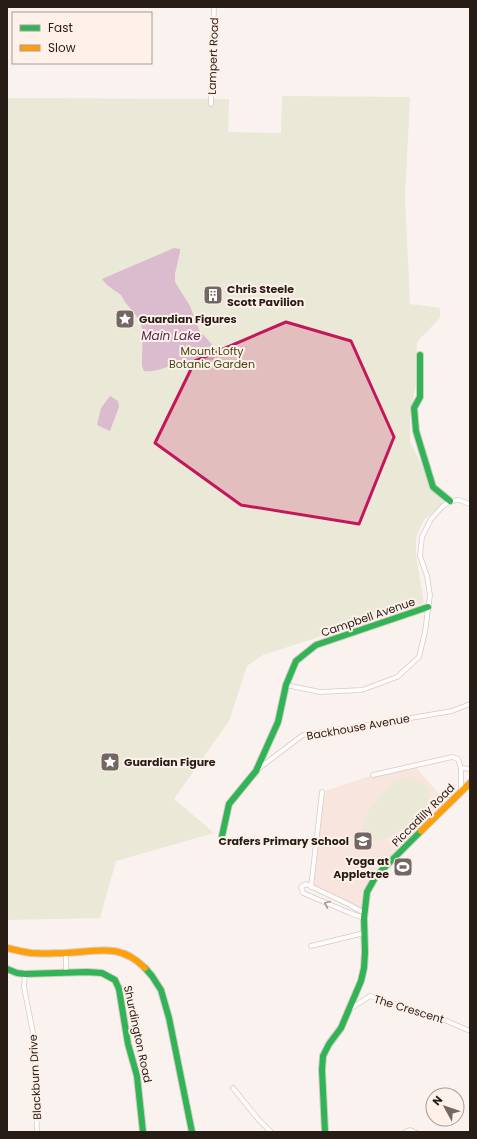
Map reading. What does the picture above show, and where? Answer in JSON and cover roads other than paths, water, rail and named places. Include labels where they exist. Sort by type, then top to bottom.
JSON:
[{"type":"street","name":"Lampert Road","points":[[211,104],[214,7]]},
{"type":"street","points":[[420,355],[420,397],[414,408],[416,431],[433,487],[450,501]]},
{"type":"street","points":[[286,685],[320,692],[362,690],[397,677],[419,658],[425,632],[430,595],[427,576],[420,556],[422,537],[431,519],[450,501],[459,500],[470,504]]},
{"type":"street","name":"Campbell Avenue","points":[[222,836],[230,804],[256,771],[278,722],[286,685],[296,661],[316,645],[428,607]]},
{"type":"street","name":"Backhouse Avenue","points":[[256,771],[303,735],[452,711],[470,704]]},
{"type":"street","points":[[373,776],[452,757],[458,760],[461,768],[461,791]]},
{"type":"street","points":[[461,768],[470,769]]},
{"type":"street","name":"Piccadilly Road","points":[[325,1132],[322,1070],[323,1056],[329,1044],[341,1028],[361,980],[364,968],[364,916],[367,892],[376,876],[470,783]]},
{"type":"street","points":[[311,887],[322,792]]},
{"type":"street","points":[[306,884],[348,904],[364,916],[350,913],[303,893],[301,887],[306,884]]},
{"type":"street","points":[[311,946],[364,934]]},
{"type":"street","points":[[7,948],[31,953],[112,950],[123,953],[137,960],[152,976],[161,990],[192,1132]]},
{"type":"street","points":[[66,952],[66,972]]},
{"type":"street","name":"Shurdington Road","points":[[7,969],[25,974],[66,972],[102,973],[115,980],[119,989],[125,1034],[137,1076],[143,1132]]},
{"type":"street","name":"Blackburn Drive","points":[[25,974],[24,987],[34,1038],[37,1132]]},
{"type":"street","name":"The Crescent","points":[[349,1009],[370,996],[442,1019],[470,1031]]},
{"type":"street","points":[[233,1088],[258,1119],[271,1132]]},
{"type":"street","points":[[405,1132],[410,1130],[415,1132]]},
{"type":"water","name":"Main Lake","points":[[174,248],[180,249],[175,282],[190,306],[199,330],[216,349],[216,353],[213,360],[210,361],[187,361],[154,371],[144,371],[142,366],[143,332],[140,322],[121,295],[107,285],[102,279]]},
{"type":"water","points":[[110,396],[118,401],[119,407],[110,431],[97,425],[101,408]]},
{"type":"place","name":"Chris Steele Scott Pavilion","points":[[213,295]]},
{"type":"place","name":"Guardian Figures","points":[[125,319]]},
{"type":"place","name":"Guardian Figure","points":[[110,762]]},
{"type":"place","name":"Crafers Primary School","points":[[363,841]]},
{"type":"place","name":"Yoga at Appletree","points":[[403,867]]},
{"type":"park label","name":"Mount Lofty Botanic Garden","points":[[212,357]]}]
